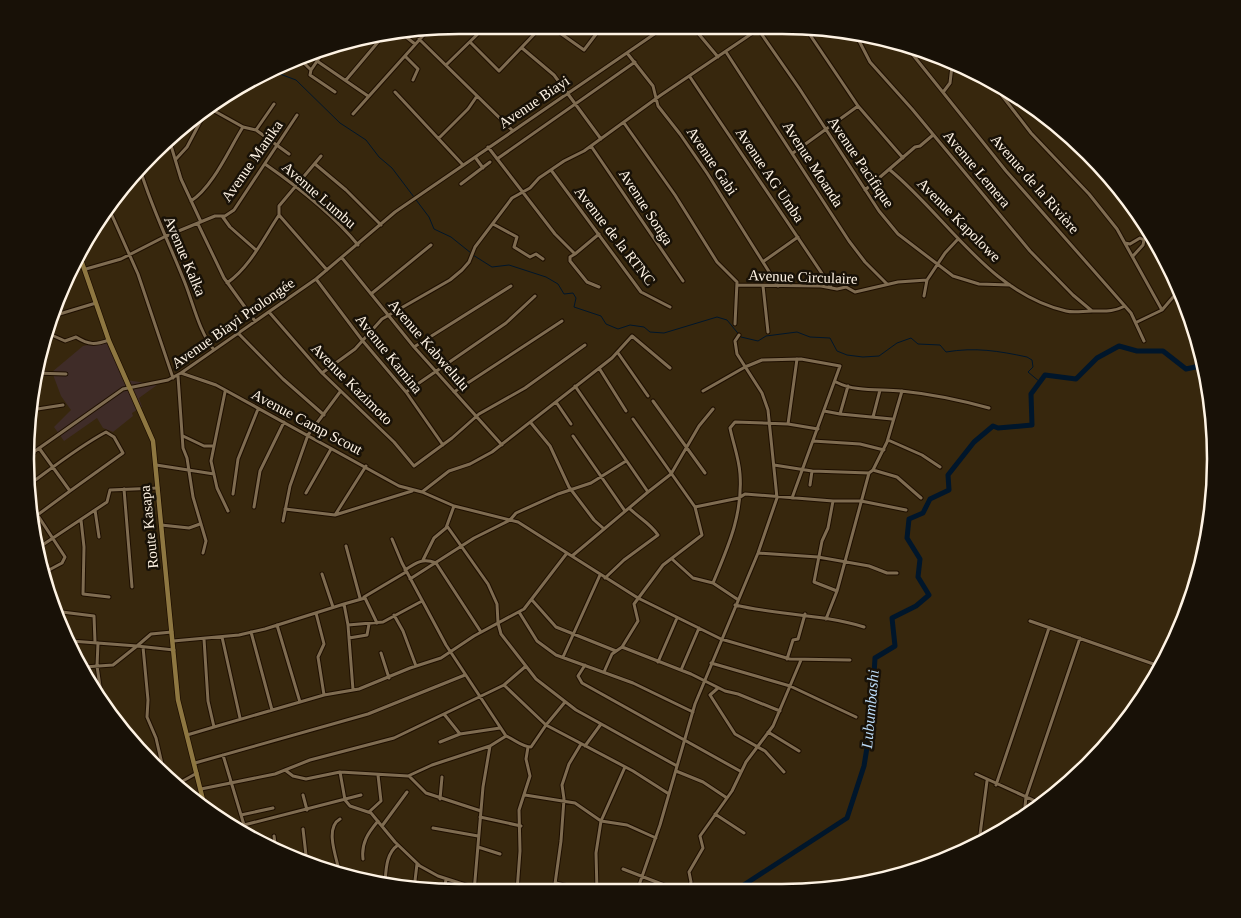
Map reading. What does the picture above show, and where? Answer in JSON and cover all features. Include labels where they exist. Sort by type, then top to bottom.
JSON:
[{"type":"main road","name":"Route Kasapa","points":[[82,263],[109,340],[153,441],[178,700],[198,772],[202,798]]},
{"type":"street","points":[[446,65],[478,34]]},
{"type":"street","points":[[470,42],[499,72],[535,34]]},
{"type":"street","points":[[561,34],[584,50],[596,34]]},
{"type":"street","name":"Avenue Biayi","points":[[414,199],[488,146],[513,131],[653,34]]},
{"type":"street","points":[[699,34],[718,57]]},
{"type":"street","points":[[322,373],[355,349],[388,316],[450,280],[468,264],[475,247],[512,198],[551,170],[591,146],[751,34]]},
{"type":"street","name":"Avenue Pacifique","points":[[761,34],[866,190],[898,234],[953,276],[969,282],[1010,285]]},
{"type":"street","points":[[810,35],[858,106],[903,158]]},
{"type":"street","points":[[353,114],[423,36]]},
{"type":"street","points":[[406,37],[415,44]]},
{"type":"street","points":[[419,40],[513,131]]},
{"type":"street","points":[[346,80],[379,41]]},
{"type":"street","name":"Avenue Lemera","points":[[859,41],[870,62],[1051,274],[1092,311]]},
{"type":"street","points":[[522,48],[548,70],[568,93],[601,139]]},
{"type":"street","name":"Avenue Moanda","points":[[726,52],[849,241],[865,262],[887,284]]},
{"type":"street","name":"Avenue Gabi","points":[[627,53],[653,86],[658,106],[686,141],[764,261],[778,286]]},
{"type":"street","name":"Avenue de la Rivière","points":[[913,54],[1006,170],[1125,306],[1137,322],[1144,341]]},
{"type":"street","points":[[404,56],[418,70],[413,80]]},
{"type":"street","points":[[320,57],[310,75],[335,92]]},
{"type":"street","points":[[317,61],[368,96]]},
{"type":"street","points":[[497,159],[635,62]]},
{"type":"street","points":[[304,63],[311,70]]},
{"type":"street","points":[[944,91],[950,83],[952,69]]},
{"type":"street","name":"Avenue AG Umba","points":[[690,77],[831,287]]},
{"type":"street","points":[[395,92],[463,165]]},
{"type":"street","points":[[1002,95],[1031,132],[1089,194],[1125,243],[1162,310]]},
{"type":"street","points":[[439,138],[468,109],[477,96]]},
{"type":"street","points":[[256,130],[274,104]]},
{"type":"street","points":[[793,153],[826,131],[858,106]]},
{"type":"street","points":[[213,112],[256,130],[289,154]]},
{"type":"street","name":"Avenue Manika","points":[[86,270],[121,259],[164,237],[216,216],[222,216],[237,207],[297,115]]},
{"type":"street","points":[[176,159],[187,147],[202,120]]},
{"type":"street","points":[[624,123],[675,194],[717,262],[738,285],[735,324]]},
{"type":"street","points":[[191,201],[208,184],[243,126]]},
{"type":"street","points":[[866,190],[933,135]]},
{"type":"street","points":[[171,146],[199,223],[227,284],[255,321]]},
{"type":"street","points":[[488,146],[555,234],[576,254]]},
{"type":"street","name":"Avenue Songa","points":[[591,146],[683,281]]},
{"type":"street","points":[[227,284],[240,275],[279,215],[279,207],[321,156]]},
{"type":"street","points":[[474,157],[483,168]]},
{"type":"street","points":[[461,184],[490,162]]},
{"type":"street","name":"Avenue Lumbu","points":[[265,164],[297,186],[344,228],[358,244]]},
{"type":"street","points":[[315,164],[335,180],[381,225]]},
{"type":"street","name":"Avenue de la RTNC","points":[[551,170],[641,292],[670,307]]},
{"type":"street","name":"Avenue Kapolowe","points":[[890,170],[915,192],[958,239],[1010,285],[1028,297],[1067,312],[1110,312],[1125,306]]},
{"type":"street","name":"Avenue Kalka","points":[[142,175],[164,237],[175,258],[204,334],[214,350]]},
{"type":"street","name":"Avenue Biayi Prolongée","points":[[34,453],[123,389],[129,386],[173,378],[180,374],[316,279],[395,212],[414,199]]},
{"type":"street","points":[[111,214],[130,254],[173,378]]},
{"type":"street","points":[[279,215],[327,270]]},
{"type":"street","name":"Avenue Manika","points":[[222,216],[230,227],[256,250]]},
{"type":"street","points":[[493,224],[517,237],[514,247],[530,257],[536,254],[543,259]]},
{"type":"street","points":[[599,234],[569,259],[587,282],[599,287]]},
{"type":"street","points":[[764,261],[798,237]]},
{"type":"street","points":[[1125,243],[1130,244],[1140,238],[1144,240],[1133,256]]},
{"type":"street","points":[[924,296],[927,280],[958,239]]},
{"type":"street","points":[[371,294],[431,245]]},
{"type":"street","name":"Avenue Kabwelulu","points":[[342,258],[414,347],[502,445]]},
{"type":"street","name":"Avenue Kamina","points":[[316,279],[362,340],[406,392],[443,445]]},
{"type":"street","name":"Avenue Circulaire","points":[[738,285],[831,287],[837,289],[848,287],[855,292],[887,284],[927,280]]},
{"type":"street","points":[[414,347],[511,286]]},
{"type":"street","points":[[763,286],[768,332]]},
{"type":"street","points":[[1137,322],[1162,310],[1175,295]]},
{"type":"street","points":[[406,392],[434,370],[506,323],[535,296]]},
{"type":"street","points":[[59,314],[96,303]]},
{"type":"street","name":"Avenue Kazimoto","points":[[269,312],[322,373],[394,442],[414,466],[443,445]]},
{"type":"street","points":[[454,392],[562,320]]},
{"type":"street","points":[[238,333],[283,379],[324,415]]},
{"type":"street","points":[[52,335],[65,341],[76,337],[87,344],[109,340]]},
{"type":"street","points":[[639,884],[656,838],[693,712],[737,599],[758,554],[777,498],[768,410],[762,393],[735,347],[735,338],[739,335]]},
{"type":"street","points":[[422,492],[449,471],[477,461],[502,445],[618,353],[633,336],[670,368]]},
{"type":"street","points":[[443,445],[476,417],[525,388],[584,345]]},
{"type":"street","points":[[618,353],[648,396]]},
{"type":"street","points":[[703,392],[758,361],[774,358],[840,366],[836,382],[801,469],[792,498]]},
{"type":"street","points":[[788,424],[797,360]]},
{"type":"street","points":[[599,368],[626,411]]},
{"type":"street","points":[[42,375],[66,374]]},
{"type":"street","points":[[180,374],[183,448],[187,455],[188,469],[200,524],[207,544],[203,553]]},
{"type":"street","name":"Avenue Camp Scout","points":[[180,374],[216,385],[225,392],[366,466],[389,481],[422,492],[454,506],[527,526],[638,598],[721,639],[788,659],[850,660]]},
{"type":"street","points":[[836,382],[848,386],[902,391],[989,408]]},
{"type":"street","points":[[574,386],[648,492]]},
{"type":"street","points":[[840,414],[848,386]]},
{"type":"street","points":[[873,418],[880,390]]},
{"type":"street","points":[[826,619],[837,591],[869,473],[884,450],[902,391]]},
{"type":"street","points":[[225,392],[211,461],[228,511]]},
{"type":"street","points":[[283,521],[290,486],[308,435],[340,392]]},
{"type":"street","points":[[652,401],[705,473]]},
{"type":"street","points":[[556,402],[571,424]]},
{"type":"street","points":[[37,409],[63,405]]},
{"type":"street","points":[[233,494],[238,459],[258,409]]},
{"type":"street","points":[[572,556],[603,528],[672,474],[712,409]]},
{"type":"street","points":[[824,411],[892,419]]},
{"type":"street","points":[[604,672],[608,660],[622,647],[638,621],[634,607],[638,598],[659,569],[702,535],[695,507],[633,420]]},
{"type":"street","points":[[254,507],[260,472],[284,422]]},
{"type":"street","points":[[531,422],[550,446],[571,490],[603,528]]},
{"type":"street","points":[[713,583],[734,534],[738,516],[740,474],[731,425],[736,422],[788,424],[818,429]]},
{"type":"street","points":[[35,481],[106,432],[114,437],[122,450],[122,455],[37,515],[65,559],[49,570]]},
{"type":"street","points":[[183,436],[204,446],[214,446]]},
{"type":"street","points":[[573,436],[624,511]]},
{"type":"street","points":[[888,440],[922,455],[940,467]]},
{"type":"street","points":[[813,441],[860,444],[884,450]]},
{"type":"street","points":[[39,448],[70,491]]},
{"type":"street","points":[[306,493],[331,449]]},
{"type":"street","points":[[410,579],[510,520],[516,514],[602,478],[610,469],[626,461]]},
{"type":"street","points":[[156,465],[214,474]]},
{"type":"street","points":[[774,465],[812,471],[869,473]]},
{"type":"street","points":[[335,516],[366,466]]},
{"type":"street","points":[[872,470],[897,477],[921,498]]},
{"type":"street","points":[[810,485],[812,471]]},
{"type":"street","points":[[43,545],[108,501],[108,491],[158,488]]},
{"type":"street","points":[[124,489],[132,587]]},
{"type":"street","points":[[285,509],[335,516],[412,490]]},
{"type":"street","points":[[695,507],[739,498],[745,494],[777,498],[861,501],[906,510]]},
{"type":"street","points":[[833,501],[818,557],[814,582],[837,591]]},
{"type":"street","points":[[172,641],[222,637],[251,632],[362,597],[423,560],[434,538],[447,526],[454,506]]},
{"type":"street","points":[[605,578],[624,560],[658,535],[648,521],[638,516],[629,508]]},
{"type":"street","points":[[95,510],[99,538]]},
{"type":"street","points":[[82,520],[84,547],[83,594],[109,597]]},
{"type":"street","points":[[161,525],[189,528],[200,524]]},
{"type":"street","points":[[447,526],[488,584],[497,604],[498,623],[502,634],[536,680],[601,724],[677,766]]},
{"type":"street","points":[[392,539],[410,579],[451,652],[479,698],[506,736]]},
{"type":"street","points":[[346,546],[362,597],[367,599],[377,623]]},
{"type":"street","points":[[187,736],[240,718],[324,695],[353,690],[389,678],[416,666],[433,662],[481,632],[520,612],[532,600],[568,553]]},
{"type":"street","points":[[758,554],[818,557],[869,566],[887,573],[897,573]]},
{"type":"street","points":[[672,559],[693,578],[713,583],[737,599]]},
{"type":"street","points":[[423,560],[436,564],[481,632]]},
{"type":"street","points":[[322,574],[333,607]]},
{"type":"street","points":[[563,657],[592,588],[600,575]]},
{"type":"street","points":[[532,600],[556,626],[616,651]]},
{"type":"street","points":[[348,625],[377,623],[422,601]]},
{"type":"street","points":[[344,604],[348,625],[353,690]]},
{"type":"street","points":[[735,605],[765,612],[804,614],[864,627]]},
{"type":"street","points":[[62,612],[94,616],[100,687]]},
{"type":"street","points":[[520,612],[537,641],[556,655],[634,682],[693,712]]},
{"type":"street","points":[[316,613],[324,644],[318,656],[324,695]]},
{"type":"street","points":[[788,659],[793,640],[798,639],[804,614]]},
{"type":"street","points":[[394,615],[404,632],[416,666]]},
{"type":"street","points":[[658,662],[677,618]]},
{"type":"street","points":[[1030,621],[1154,664]]},
{"type":"street","points":[[349,638],[367,635],[369,624]]},
{"type":"street","points":[[277,625],[300,702]]},
{"type":"street","points":[[681,670],[699,628]]},
{"type":"street","points":[[996,785],[1049,628]]},
{"type":"street","points":[[88,666],[118,662],[151,634],[172,632]]},
{"type":"street","points":[[251,632],[272,710]]},
{"type":"street","points":[[222,637],[240,718]]},
{"type":"street","points":[[1025,808],[1026,797],[1080,638]]},
{"type":"street","points":[[204,639],[208,701],[214,726]]},
{"type":"street","points":[[75,641],[174,650]]},
{"type":"street","points":[[143,647],[148,700],[147,717],[156,738],[162,764]]},
{"type":"street","points":[[622,647],[681,670],[704,682],[780,711]]},
{"type":"street","points":[[381,653],[389,678]]},
{"type":"street","points":[[690,884],[689,872],[703,848],[700,836],[727,798],[740,771],[768,732],[780,711],[802,660]]},
{"type":"street","points":[[711,663],[790,686],[856,717]]},
{"type":"street","points":[[585,665],[578,676],[582,683],[740,771]]},
{"type":"street","points":[[201,789],[285,770],[310,760],[388,740],[504,685],[526,666]]},
{"type":"street","points":[[195,763],[368,714],[465,675]]},
{"type":"street","points":[[504,685],[546,725],[624,767],[669,794]]},
{"type":"street","points":[[719,688],[710,695],[733,731],[765,751],[772,761],[784,772]]},
{"type":"street","points":[[528,748],[534,745],[546,725],[566,702]]},
{"type":"street","points":[[444,714],[460,734]]},
{"type":"street","points":[[560,884],[556,883],[564,803],[563,780],[583,745],[601,724]]},
{"type":"street","points":[[440,742],[460,734],[501,728]]},
{"type":"street","points":[[768,732],[799,751]]},
{"type":"street","points":[[285,770],[293,776],[306,780],[340,772],[408,776],[432,765],[490,746],[506,736],[515,738],[528,748]]},
{"type":"street","points":[[474,884],[480,811],[490,746]]},
{"type":"street","points":[[517,884],[519,810],[530,776],[526,759],[528,748]]},
{"type":"street","points":[[223,755],[244,825],[361,795]]},
{"type":"street","points":[[597,884],[596,853],[601,821],[624,767]]},
{"type":"street","points":[[182,781],[198,772]]},
{"type":"street","points":[[340,772],[345,800],[352,808],[369,812],[398,845],[427,872],[464,884]]},
{"type":"street","points":[[676,772],[703,782],[727,798]]},
{"type":"street","points":[[976,774],[987,781],[1035,801]]},
{"type":"street","points":[[369,812],[381,801],[378,775]]},
{"type":"street","points":[[408,776],[424,792],[480,811]]},
{"type":"street","points":[[440,799],[442,777]]},
{"type":"street","points":[[980,835],[987,781]]},
{"type":"street","points":[[382,826],[407,792]]},
{"type":"street","points":[[303,795],[307,810]]},
{"type":"street","points":[[525,795],[581,806],[601,821],[626,826],[656,838]]},
{"type":"street","points":[[241,815],[273,808]]},
{"type":"street","points":[[715,814],[744,833]]},
{"type":"street","points":[[480,817],[520,826]]},
{"type":"street","points":[[339,867],[332,830],[335,821],[340,819]]},
{"type":"street","points":[[363,859],[362,848],[368,834],[378,821]]},
{"type":"street","points":[[433,828],[478,836]]},
{"type":"street","points":[[303,829],[306,856]]},
{"type":"street","points":[[274,836],[275,842]]},
{"type":"street","points":[[386,878],[389,858],[393,848],[398,845]]},
{"type":"street","points":[[478,847],[500,854]]},
{"type":"street","points":[[415,882],[418,864]]},
{"type":"street","points":[[623,869],[661,884]]},
{"type":"street","points":[[445,884],[446,879]]},
{"type":"shaded area","points":[[106,341],[127,380],[157,385],[139,398],[142,407],[132,413],[133,416],[113,432],[103,428],[97,418],[64,441],[54,427],[71,410],[61,396],[52,372],[83,346]]},
{"type":"waterway","points":[[280,74],[296,80],[340,123],[366,140],[379,157],[392,168],[429,217],[434,229],[451,237],[471,253]]},
{"type":"waterway","points":[[473,255],[492,267],[509,265],[546,277],[558,284],[564,294],[573,293],[576,298],[574,307],[601,316],[606,324],[618,329],[630,325],[644,327],[650,332],[664,333],[717,317],[727,320],[741,337],[758,341],[766,336],[797,332],[810,337],[830,338],[837,351],[847,355],[863,357],[879,356],[897,343],[911,338],[918,344],[940,345],[946,352],[987,350],[1027,357],[1032,360],[1033,367],[1028,372],[1040,382]]},
{"type":"waterway","name":"Lubumbashi","points":[[745,884],[847,818],[864,766],[871,723],[875,658],[895,646],[892,618],[916,606],[929,595],[918,577],[920,559],[907,538],[909,519],[923,513],[930,499],[949,490],[948,475],[974,442],[993,426],[998,428],[1032,425],[1031,394],[1045,375],[1076,379],[1097,358],[1119,346],[1137,351],[1163,351],[1186,369],[1197,367]]}]
